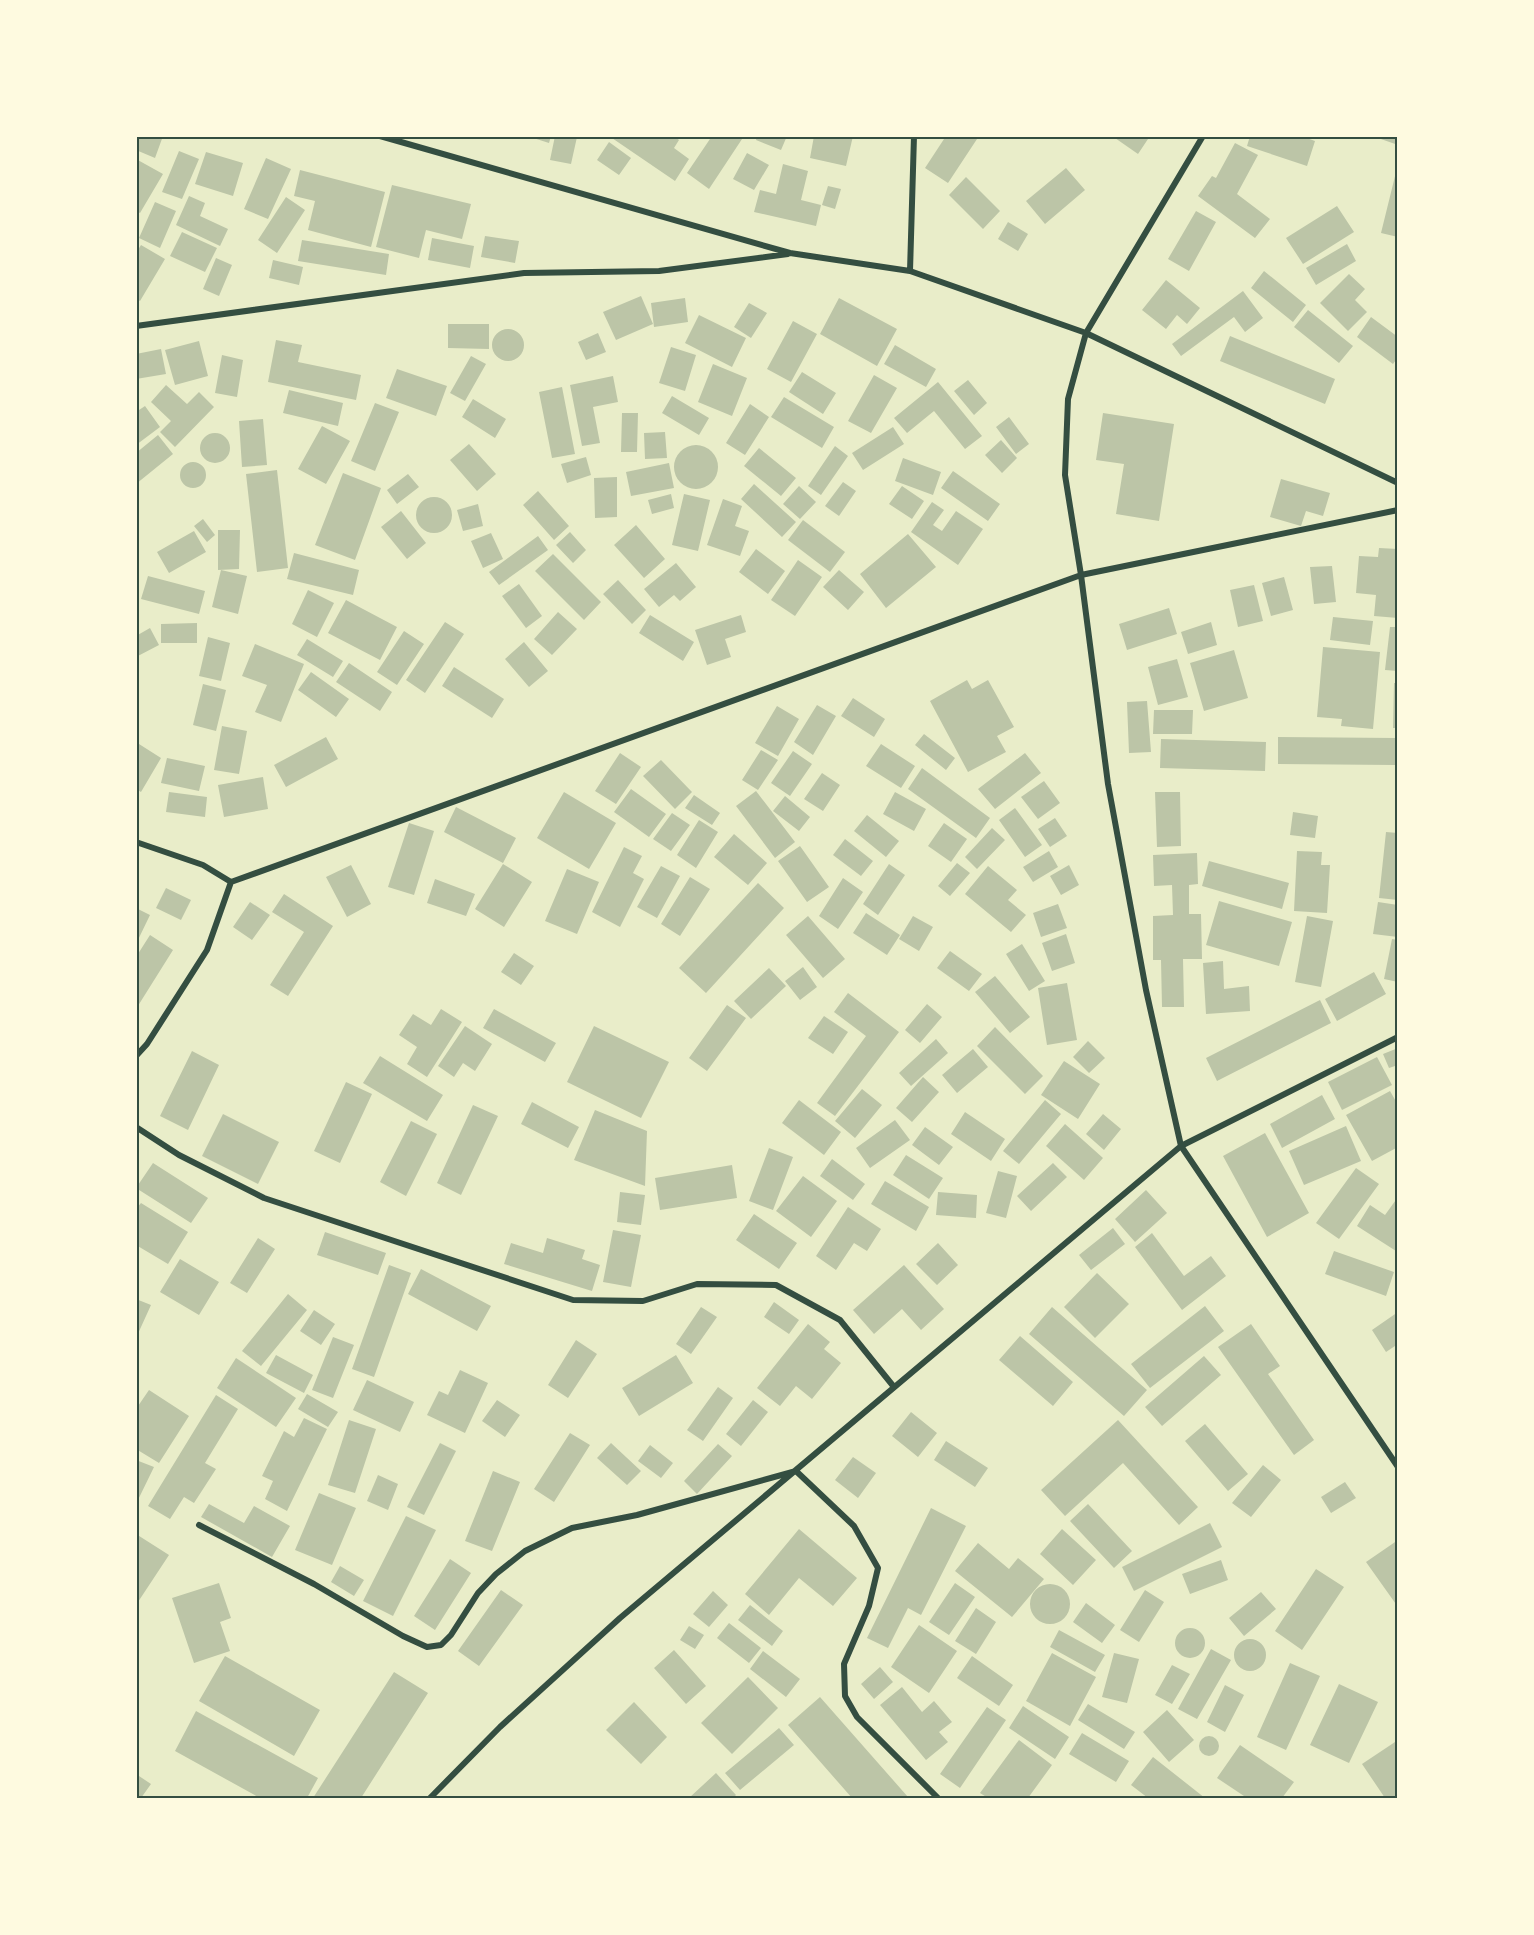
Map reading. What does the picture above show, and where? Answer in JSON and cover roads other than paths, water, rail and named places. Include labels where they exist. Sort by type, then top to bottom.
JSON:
[{"type":"street","points":[[380,136],[790,253],[910,271],[1086,333],[1398,483]]},
{"type":"street","points":[[910,271],[914,136]]},
{"type":"street","points":[[1203,136],[1086,333],[1068,399],[1065,475],[1081,575],[1108,784],[1146,990],[1181,1146],[1398,1467]]},
{"type":"street","points":[[136,326],[524,273],[659,271],[790,253]]},
{"type":"street","points":[[231,882],[1081,575],[1398,510]]},
{"type":"street","points":[[136,842],[203,865],[231,882]]},
{"type":"street","points":[[136,1056],[147,1044],[207,950],[231,882]]},
{"type":"street","points":[[429,1798],[500,1727],[620,1618],[1181,1146],[1398,1037]]},
{"type":"street","points":[[136,1127],[179,1155],[264,1198],[573,1300],[643,1301],[697,1284],[776,1285],[840,1320],[894,1387]]},
{"type":"street","points":[[199,1525],[314,1584],[403,1636],[427,1647],[441,1645],[451,1635],[478,1593],[496,1574],[525,1551],[572,1528],[637,1515],[796,1471]]},
{"type":"street","points":[[796,1471],[854,1526],[878,1568],[869,1606],[844,1664],[845,1696],[857,1717],[938,1798]]}]
